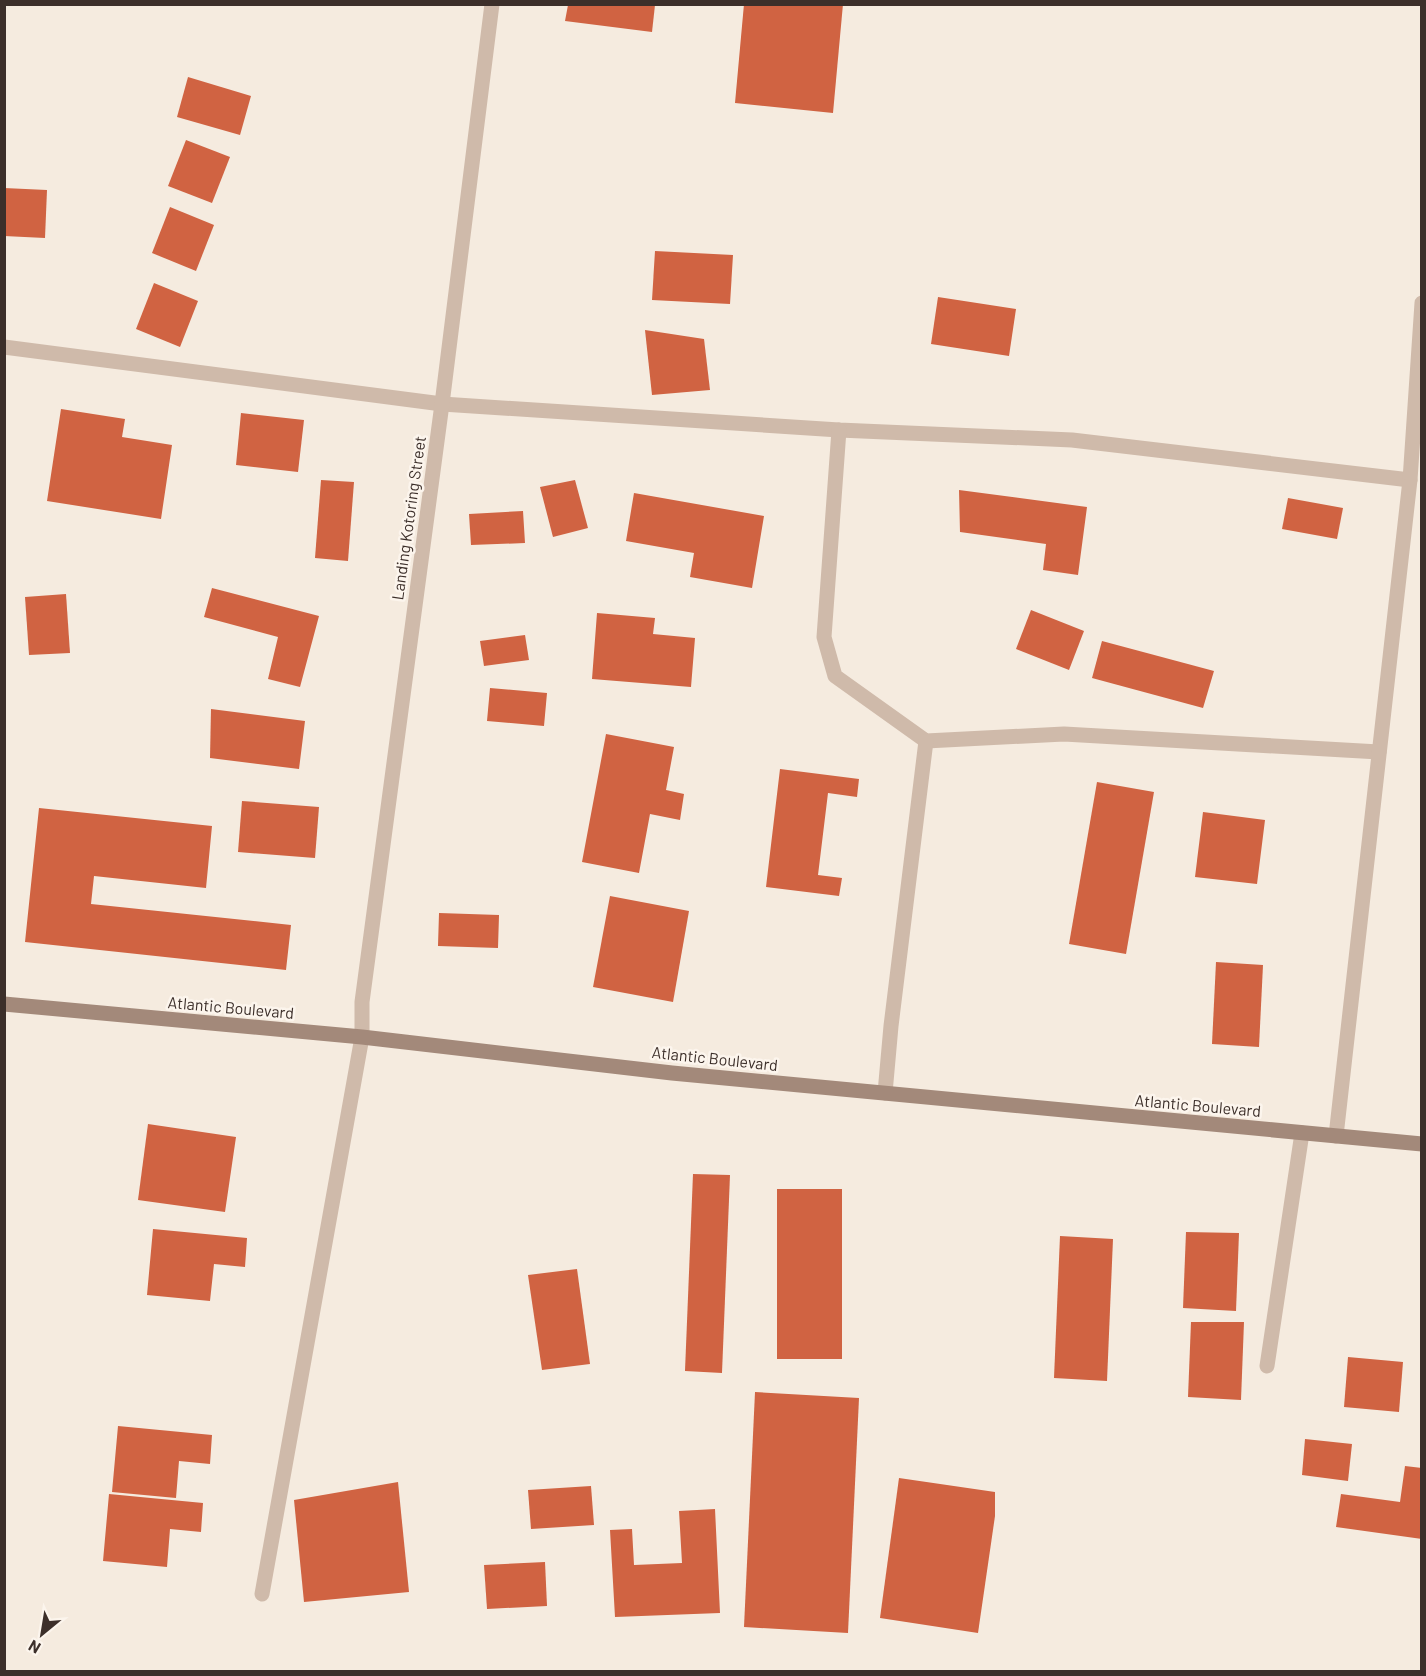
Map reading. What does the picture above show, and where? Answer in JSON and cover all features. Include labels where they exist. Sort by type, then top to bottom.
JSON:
[{"type":"street","name":"Landing Kotoring Street","points":[[262,1594],[362,1037],[362,1002],[492,4]]},
{"type":"street","points":[[1336,1136],[1410,480],[1422,303]]},
{"type":"street","points":[[4,347],[441,404],[838,430],[1072,440],[1410,480]]},
{"type":"street","points":[[838,430],[824,637],[835,676],[926,741],[1064,734],[1379,752]]},
{"type":"street","points":[[885,1093],[926,741]]},
{"type":"street","name":"Atlantic Boulevard","points":[[4,1004],[362,1037],[672,1073],[1422,1144]]},
{"type":"street","points":[[1267,1366],[1302,1132]]},
{"type":"building","points":[[744,4],[843,4],[833,113],[735,103]]},
{"type":"building","points":[[568,5],[655,5],[652,32],[565,21]]},
{"type":"building","points":[[188,77],[251,96],[240,135],[177,117]]},
{"type":"building","points":[[186,140],[230,157],[212,203],[168,186]]},
{"type":"building","points":[[4,188],[47,190],[45,238],[4,236]]},
{"type":"building","points":[[170,207],[214,225],[196,271],[152,253]]},
{"type":"building","points":[[655,251],[733,255],[730,304],[652,300]]},
{"type":"building","points":[[154,283],[198,301],[180,347],[136,329]]},
{"type":"building","points":[[938,297],[1016,309],[1009,356],[931,344]]},
{"type":"building","points":[[645,330],[704,339],[710,390],[652,395]]},
{"type":"building","points":[[61,409],[125,419],[122,437],[172,445],[161,519],[47,501]]},
{"type":"building","points":[[241,413],[304,420],[298,472],[236,465]]},
{"type":"building","points":[[321,480],[354,482],[348,561],[315,558]]},
{"type":"building","points":[[575,480],[588,528],[553,537],[540,487]]},
{"type":"building","points":[[959,490],[1087,507],[1078,575],[1043,570],[1046,544],[960,532]]},
{"type":"building","points":[[634,493],[764,516],[752,588],[690,577],[694,553],[626,541]]},
{"type":"building","points":[[1288,498],[1343,508],[1337,539],[1282,529]]},
{"type":"building","points":[[523,511],[525,543],[471,545],[469,514]]},
{"type":"building","points":[[212,588],[319,616],[300,687],[268,679],[278,637],[204,617]]},
{"type":"building","points":[[66,594],[70,653],[29,655],[25,597]]},
{"type":"building","points":[[1031,610],[1084,631],[1069,670],[1016,649]]},
{"type":"building","points":[[597,613],[655,618],[653,634],[695,638],[691,687],[592,679]]},
{"type":"building","points":[[525,635],[529,660],[484,666],[480,641]]},
{"type":"building","points":[[1102,641],[1214,671],[1203,708],[1092,678]]},
{"type":"building","points":[[490,688],[547,693],[544,726],[487,721]]},
{"type":"building","points":[[211,709],[305,721],[299,769],[210,758]]},
{"type":"building","points":[[606,734],[674,747],[666,790],[684,794],[680,820],[650,814],[639,873],[582,862]]},
{"type":"building","points":[[780,769],[859,779],[857,797],[828,793],[818,875],[842,878],[839,896],[766,887]]},
{"type":"building","points":[[1097,782],[1154,792],[1126,954],[1069,944]]},
{"type":"building","points":[[242,801],[319,807],[315,858],[238,852]]},
{"type":"building","points":[[39,808],[212,826],[206,888],[94,876],[91,904],[291,925],[286,970],[25,942]]},
{"type":"building","points":[[1203,812],[1265,820],[1257,884],[1195,877]]},
{"type":"building","points":[[610,896],[689,911],[673,1002],[593,987]]},
{"type":"building","points":[[439,913],[499,915],[498,948],[438,946]]},
{"type":"building","points":[[1216,962],[1263,965],[1259,1047],[1212,1044]]},
{"type":"building","points":[[148,1124],[236,1137],[225,1212],[138,1200]]},
{"type":"building","points":[[693,1174],[730,1175],[722,1373],[685,1371]]},
{"type":"building","points":[[777,1189],[842,1189],[842,1359],[777,1359]]},
{"type":"building","points":[[153,1229],[247,1238],[245,1267],[214,1264],[210,1301],[147,1295]]},
{"type":"building","points":[[1186,1232],[1239,1233],[1236,1311],[1183,1308]]},
{"type":"building","points":[[1060,1236],[1113,1239],[1107,1381],[1054,1378]]},
{"type":"building","points":[[577,1269],[590,1364],[542,1370],[528,1275]]},
{"type":"building","points":[[1191,1322],[1244,1322],[1241,1400],[1188,1397]]},
{"type":"building","points":[[1348,1357],[1403,1362],[1399,1412],[1344,1407]]},
{"type":"building","points":[[755,1392],[859,1398],[848,1633],[744,1627]]},
{"type":"building","points":[[118,1426],[212,1435],[210,1464],[179,1461],[176,1498],[112,1492]]},
{"type":"building","points":[[1305,1439],[1352,1444],[1348,1481],[1302,1475]]},
{"type":"building","points":[[1405,1466],[1422,1468],[1422,1539],[1336,1527],[1341,1494],[1400,1502]]},
{"type":"building","points":[[899,1478],[995,1492],[995,1516],[978,1633],[880,1618]]},
{"type":"building","points":[[398,1482],[409,1592],[304,1602],[294,1500]]},
{"type":"building","points":[[591,1486],[594,1525],[531,1529],[528,1490]]},
{"type":"building","points":[[109,1494],[203,1503],[201,1532],[170,1529],[167,1567],[103,1561]]},
{"type":"building","points":[[715,1509],[720,1613],[615,1617],[610,1530],[632,1529],[634,1565],[682,1563],[679,1511]]},
{"type":"building","points":[[545,1562],[547,1606],[487,1609],[484,1565]]}]
